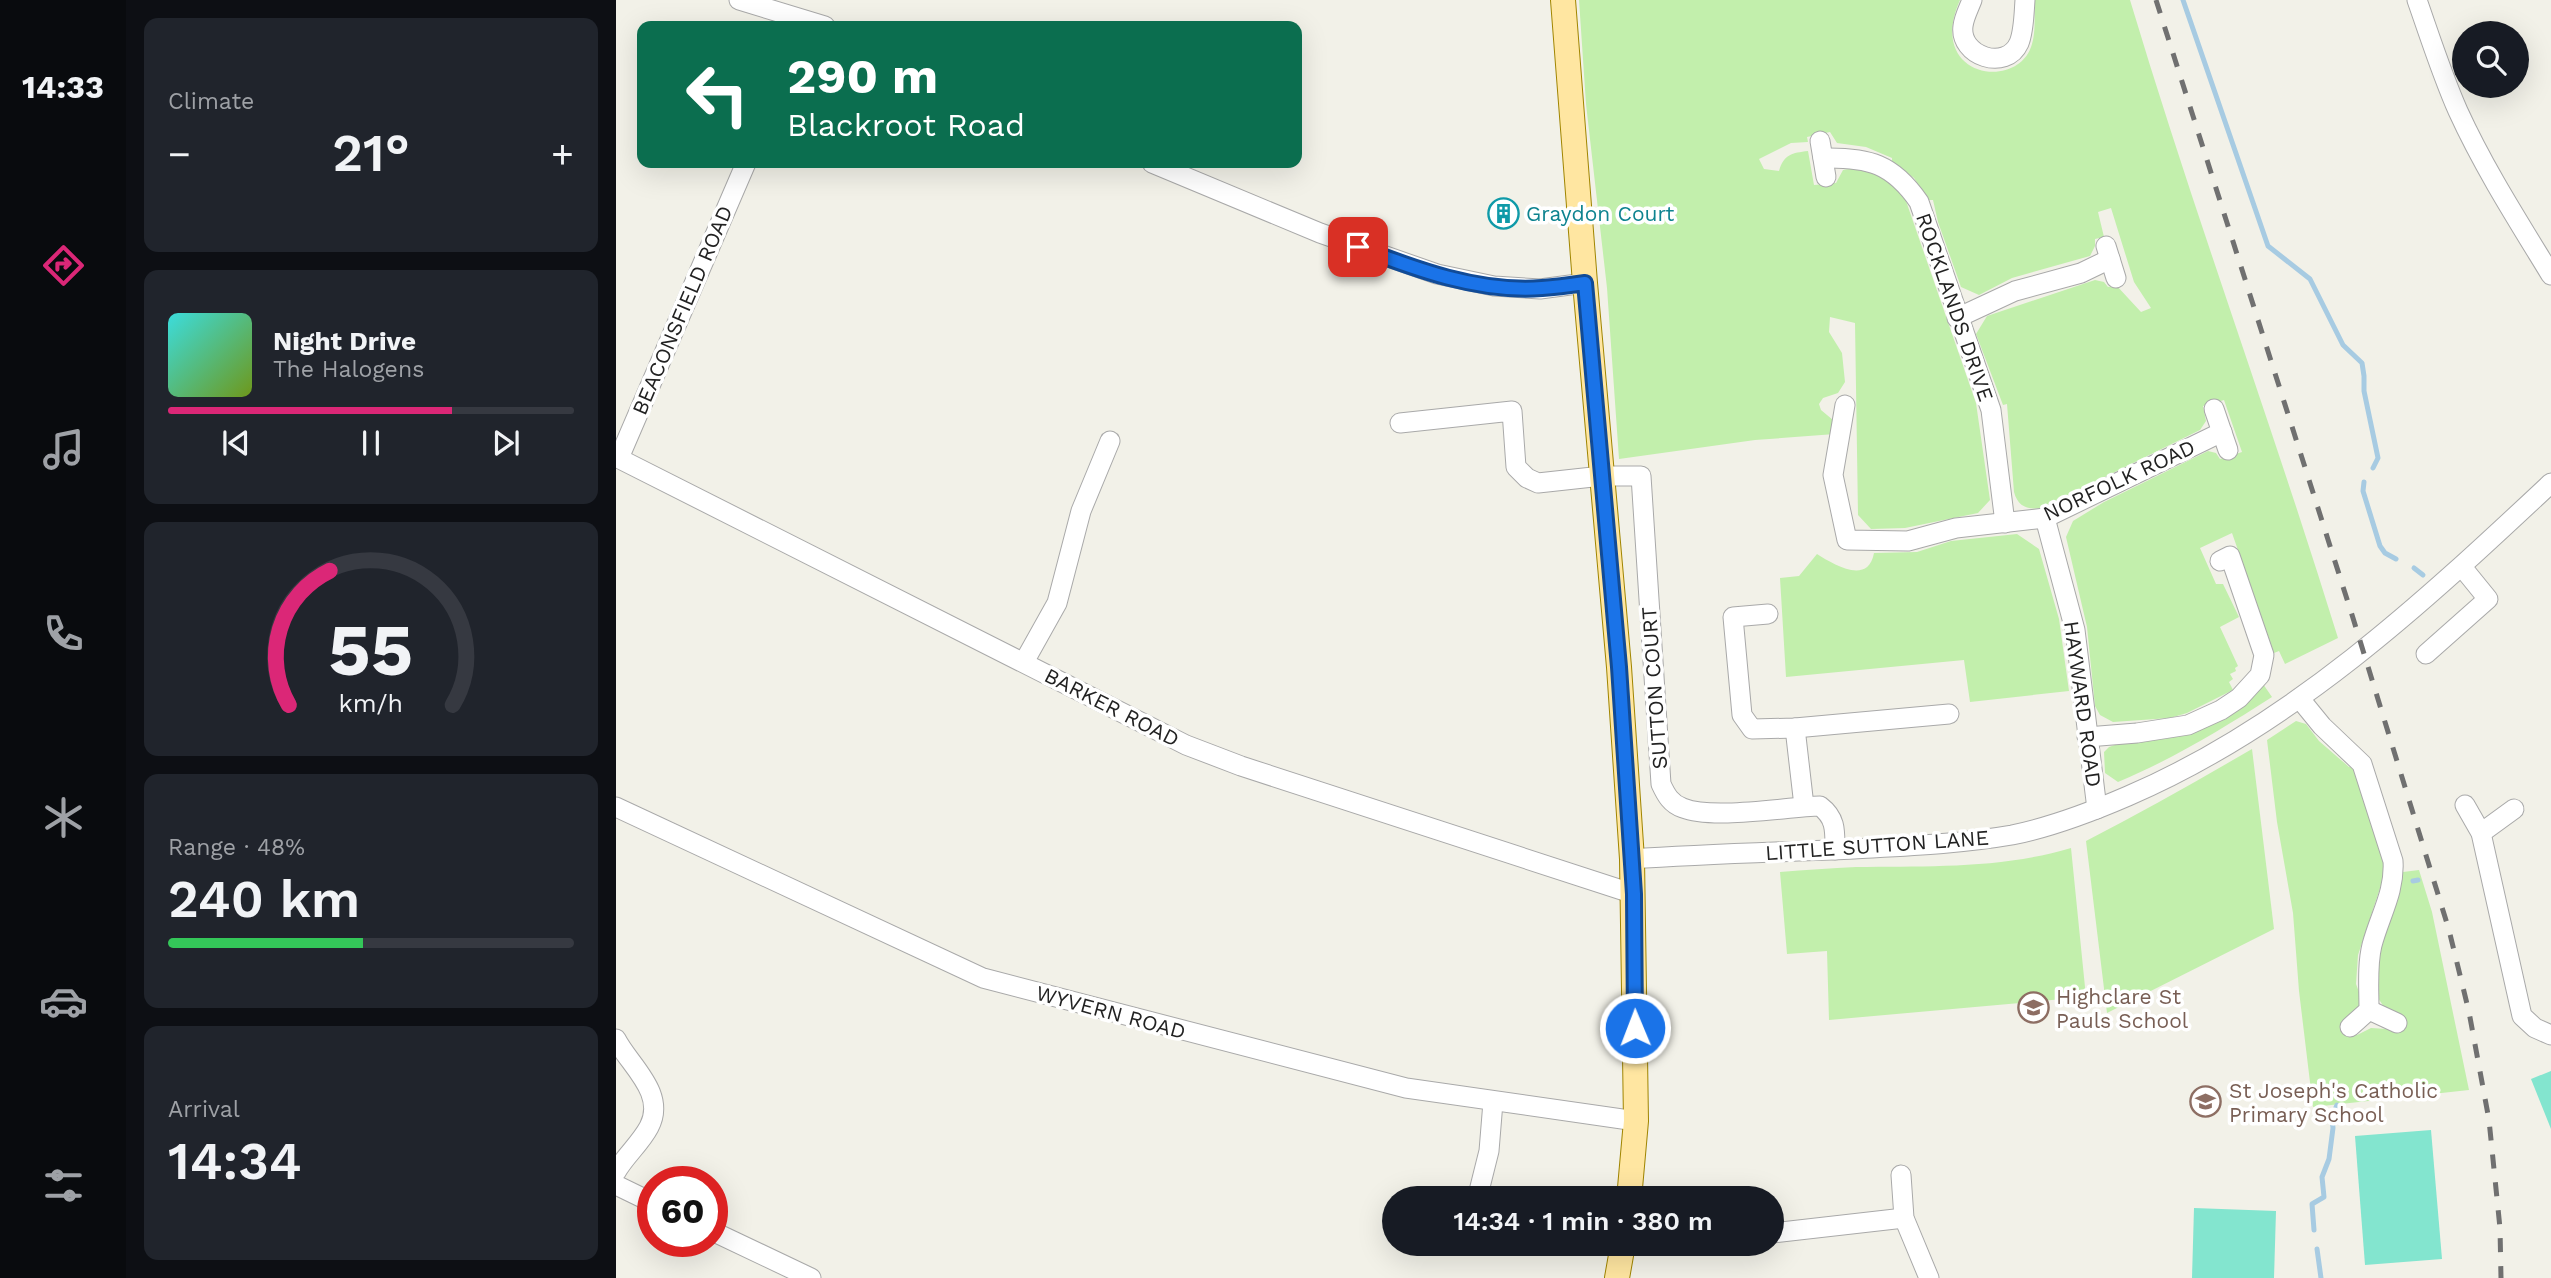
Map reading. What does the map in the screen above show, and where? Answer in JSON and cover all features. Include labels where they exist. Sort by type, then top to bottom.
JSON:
[{"type":"main road","points":[[1563,0],[1619,667],[1634,894],[1636,1121],[1630,1186]]},
{"type":"main road","points":[[1617,1278],[1621,1256]]},
{"type":"street","points":[[739,0],[803,21]]},
{"type":"street","points":[[1972,0],[1962,28],[1966,41],[1977,55],[1994,59],[2011,53],[2019,44],[2025,0]]},
{"type":"street","points":[[2417,0],[2459,113],[2505,199],[2551,275]]},
{"type":"street","name":"ROCKLANDS DRIVE","points":[[1823,159],[1867,160],[1889,170],[1906,184],[1919,202],[1991,411],[2006,523]]},
{"type":"street","name":"BEACONSFIELD ROAD","points":[[617,457],[744,168]]},
{"type":"street","points":[[1164,168],[1331,237],[1437,274],[1494,286],[1540,289],[1585,283]]},
{"type":"street","points":[[1957,318],[2015,291],[2081,273],[2108,253],[2116,278]]},
{"type":"street","name":"NORFOLK ROAD","points":[[1845,405],[1833,475],[1847,540],[1908,541],[1956,528],[2045,518],[2225,441],[2214,410]]},
{"type":"street","points":[[1400,423],[1512,411],[1516,467],[1527,478],[1538,483],[1602,476]]},
{"type":"street","points":[[1024,662],[1057,603],[1081,511],[1110,441]]},
{"type":"street","name":"BARKER ROAD","points":[[617,457],[1186,745],[1241,766],[1634,894]]},
{"type":"street","name":"SUTTON COURT","points":[[1602,476],[1641,476],[1661,785],[1667,797],[1680,807],[1702,814],[1821,806],[1835,823],[1835,850]]},
{"type":"street","name":"LITTLE SUTTON LANE","points":[[1632,859],[1954,844],[2015,834],[2097,809],[2173,777],[2257,728],[2300,699],[2462,567],[2551,483]]},
{"type":"street","name":"HAYWARD ROAD","points":[[2045,518],[2075,630],[2097,809]]},
{"type":"street","points":[[2087,737],[2188,725],[2230,704],[2260,675],[2264,655],[2230,556],[2220,561]]},
{"type":"street","points":[[2426,654],[2488,598],[2462,567]]},
{"type":"street","points":[[1768,614],[1733,617],[1742,715],[1752,729],[1795,729],[1949,713]]},
{"type":"street","points":[[2300,699],[2322,726],[2362,764],[2393,861],[2392,891],[2372,945],[2369,1010],[2350,1027]]},
{"type":"street","points":[[1795,729],[1804,806]]},
{"type":"street","points":[[2465,805],[2481,833],[2522,1016],[2535,1028],[2551,1035]]},
{"type":"street","name":"WYVERN ROAD","points":[[616,807],[983,978],[1406,1087],[1493,1102],[1636,1121]]},
{"type":"street","points":[[2481,833],[2514,809]]},
{"type":"street","points":[[2369,1010],[2397,1023]]},
{"type":"street","points":[[616,1039],[624,1056],[648,1083],[653,1115],[649,1127],[616,1172]]},
{"type":"street","points":[[1480,1186],[1489,1151],[1493,1102]]},
{"type":"street","points":[[1901,1175],[1904,1218],[1929,1278]]},
{"type":"street","points":[[616,1185],[637,1195]]},
{"type":"street","points":[[1784,1232],[1904,1218]]},
{"type":"street","points":[[728,1239],[811,1278]]},
{"type":"green space","points":[[1579,0],[1960,0],[1953,26],[1955,47],[1964,61],[1978,69],[1994,72],[2010,68],[2024,59],[2033,39],[2035,0],[2130,0],[2338,638],[2285,664],[2279,651],[2274,653],[2232,533],[2200,548],[2216,584],[2223,584],[2239,617],[2220,627],[2238,666],[2236,671],[2230,674],[2233,679],[2229,682],[2233,690],[2187,713],[2170,718],[2113,722],[2100,715],[2095,706],[2087,627],[2066,537],[2073,521],[2104,502],[2208,451],[2216,453],[2220,459],[2242,452],[2224,400],[2203,406],[2206,421],[2200,430],[2042,508],[2028,508],[2021,504],[2014,492],[2007,404],[2003,405],[1976,334],[1987,316],[2095,280],[2104,282],[2108,287],[2116,285],[2141,312],[2151,308],[2134,282],[2111,208],[2098,212],[2104,237],[2095,239],[2090,256],[2012,278],[1979,295],[1961,287],[1933,200],[1928,200],[1914,178],[1892,162],[1892,158],[1866,147],[1837,143],[1830,132],[1807,137],[1808,142],[1791,143],[1759,159],[1764,169],[1779,171],[1789,155],[1808,151],[1814,185],[1836,183],[1843,170],[1860,170],[1885,180],[1905,198],[1976,403],[1990,500],[1978,513],[1905,528],[1871,529],[1858,515],[1855,323],[1830,317],[1829,332],[1842,353],[1845,382],[1838,393],[1823,398],[1819,404],[1821,410],[1833,420],[1835,434],[1755,440],[1619,459],[1607,288],[1586,104]]},
{"type":"green space","points":[[2017,534],[2039,549],[2059,619],[2069,691],[1970,702],[1964,660],[1786,677],[1780,578],[1799,576],[1817,554],[1840,567],[1858,570],[1870,563],[1874,553],[1917,552],[1951,541]]},
{"type":"green space","points":[[2263,684],[2272,697],[2197,743],[2118,782],[2105,773],[2104,752],[2109,747],[2254,696]]},
{"type":"green space","points":[[2296,721],[2306,724],[2319,741],[2349,767],[2354,765],[2387,867],[2358,955],[2356,984],[2359,992],[2363,993],[2355,1031],[2357,1035],[2371,1028],[2387,1029],[2389,1025],[2386,1010],[2378,998],[2376,960],[2403,872],[2419,870],[2432,912],[2469,1090],[2313,1107],[2293,913],[2277,822],[2267,740]]},
{"type":"green space","points":[[2252,749],[2274,929],[2107,1013],[2086,841]]},
{"type":"green space","points":[[2071,848],[2086,997],[1829,1020],[1827,951],[1787,954],[1780,872],[1991,863]]},
{"type":"green space","points":[[2551,1071],[2551,1129],[2531,1079]]},
{"type":"green space","points":[[2431,1130],[2442,1259],[2365,1265],[2355,1136]]},
{"type":"green space","points":[[2194,1208],[2276,1211],[2274,1278],[2192,1278]]},
{"type":"waterway","points":[[2183,0],[2268,246],[2310,279],[2343,345],[2362,363],[2364,391],[2378,458],[2373,468]]},
{"type":"waterway","points":[[2364,482],[2363,491],[2380,546],[2385,553],[2396,559]]},
{"type":"waterway","points":[[2414,568],[2423,575]]},
{"type":"waterway","points":[[2413,881],[2418,880]]},
{"type":"waterway","points":[[2314,1230],[2312,1204],[2324,1197],[2322,1177],[2329,1159],[2332,1117],[2337,1105]]},
{"type":"waterway","points":[[2317,1249],[2321,1278]]},
{"type":"railway","points":[[2156,0],[2353,618],[2449,930],[2469,1012],[2489,1120],[2500,1228],[2501,1278]]},
{"type":"place","name":"Graydon Court","points":[[1503,213]]},
{"type":"place","name":"Highclare St Pauls School","points":[[2033,1008]]},
{"type":"place","name":"St Joseph's Catholic Primary School","points":[[2206,1102]]},
{"type":"route","points":[[1358,247],[1437,274],[1494,286],[1540,289],[1585,283],[1619,667],[1632,859],[1635,1028]]}]
